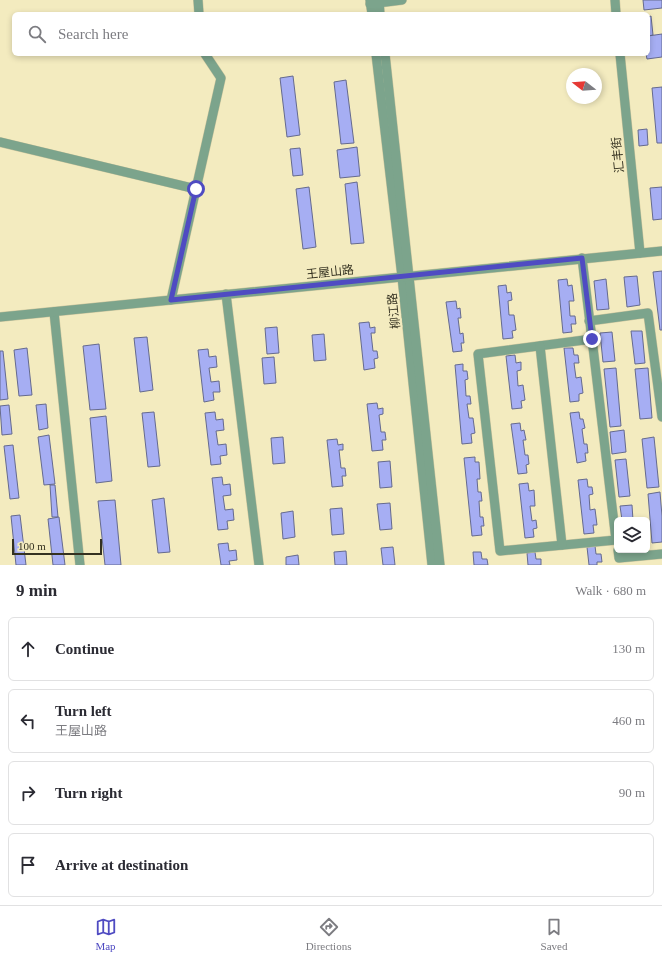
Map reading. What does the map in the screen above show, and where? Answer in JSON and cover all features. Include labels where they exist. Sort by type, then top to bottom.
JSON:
[{"type":"street","points":[[198,0],[199,12]]},
{"type":"street","points":[[375,2],[402,0]]},
{"type":"street","points":[[615,0],[616,12]]},
{"type":"street","points":[[372,12],[375,2]]},
{"type":"street","points":[[375,2],[379,12]]},
{"type":"street","points":[[171,300],[220,78],[206,56]]},
{"type":"street","name":"柳江路","points":[[376,56],[406,276],[440,565]]},
{"type":"street","name":"柳江路","points":[[385,56],[432,565]]},
{"type":"street","name":"汇丰街","points":[[620,56],[640,253]]},
{"type":"street","points":[[0,142],[196,189]]},
{"type":"street","name":"王屋山路","points":[[0,317],[662,251]]},
{"type":"street","points":[[582,258],[614,518]]},
{"type":"street","points":[[226,294],[259,565]]},
{"type":"street","points":[[54,312],[80,565]]},
{"type":"street","points":[[589,321],[648,313],[662,417]]},
{"type":"street","points":[[592,339],[478,354],[500,551],[614,542]]},
{"type":"street","points":[[540,346],[562,545]]},
{"type":"street","points":[[618,553],[619,558],[662,554]]},
{"type":"street","points":[[646,555],[648,565]]},
{"type":"building","points":[[643,0],[662,0],[662,8],[644,10]]},
{"type":"building","points":[[650,16],[653,35],[650,36]]},
{"type":"building","points":[[662,34],[662,57],[647,59],[646,56],[650,56],[650,36]]},
{"type":"building","points":[[293,76],[300,135],[287,137],[280,78]]},
{"type":"building","points":[[346,80],[354,143],[341,144],[334,82]]},
{"type":"building","points":[[662,87],[662,143],[657,143],[652,88]]},
{"type":"building","points":[[647,129],[648,145],[639,146],[638,130]]},
{"type":"building","points":[[357,147],[360,176],[340,178],[337,150]]},
{"type":"building","points":[[300,148],[303,175],[293,176],[290,149]]},
{"type":"building","points":[[357,182],[364,243],[351,244],[345,184]]},
{"type":"building","points":[[309,187],[316,247],[303,249],[296,189]]},
{"type":"building","points":[[662,187],[662,219],[653,220],[650,188]]},
{"type":"building","points":[[662,271],[662,330],[660,330],[653,272]]},
{"type":"building","points":[[637,276],[640,305],[627,307],[624,277]]},
{"type":"building","points":[[567,279],[568,286],[572,285],[574,301],[569,301],[570,316],[575,316],[576,324],[571,324],[572,332],[563,333],[558,280]]},
{"type":"building","points":[[606,279],[609,309],[597,310],[594,281]]},
{"type":"building","points":[[506,285],[507,293],[511,292],[512,300],[508,301],[509,315],[514,315],[516,330],[512,331],[513,338],[503,339],[498,286]]},
{"type":"building","points":[[456,301],[457,309],[460,308],[461,318],[458,318],[460,334],[463,333],[464,343],[461,343],[462,351],[453,352],[446,302]]},
{"type":"building","points":[[369,322],[370,328],[375,327],[375,333],[371,333],[373,351],[377,351],[378,358],[374,359],[375,368],[364,370],[359,323]]},
{"type":"building","points":[[277,327],[279,353],[267,354],[265,328]]},
{"type":"building","points":[[631,331],[642,331],[645,363],[635,364]]},
{"type":"building","points":[[612,332],[615,361],[603,362],[600,333]]},
{"type":"building","points":[[324,334],[326,360],[314,361],[312,335]]},
{"type":"building","points":[[147,337],[153,390],[140,392],[134,338]]},
{"type":"building","points":[[99,344],[106,409],[90,410],[83,346]]},
{"type":"building","points":[[27,348],[32,395],[19,396],[14,350]]},
{"type":"building","points":[[564,348],[573,348],[574,355],[578,355],[579,363],[574,363],[576,378],[581,377],[583,393],[579,394],[579,401],[570,402]]},
{"type":"building","points":[[208,349],[209,357],[216,356],[217,367],[209,368],[211,382],[219,381],[220,392],[213,392],[214,400],[204,402],[198,350]]},
{"type":"building","points":[[0,351],[3,351],[8,399],[0,400]]},
{"type":"building","points":[[515,355],[516,363],[521,362],[521,370],[517,371],[518,386],[523,385],[525,400],[521,401],[522,408],[512,409],[506,356]]},
{"type":"building","points":[[274,357],[276,383],[264,384],[262,358]]},
{"type":"building","points":[[463,364],[463,371],[467,371],[468,379],[465,380],[466,396],[470,396],[471,404],[467,404],[469,418],[473,418],[475,433],[471,434],[472,443],[462,444],[455,365]]},
{"type":"building","points":[[616,368],[621,426],[610,427],[604,369]]},
{"type":"building","points":[[648,368],[652,418],[640,419],[635,369]]},
{"type":"building","points":[[377,403],[378,409],[383,408],[383,414],[379,415],[381,432],[385,432],[386,440],[382,440],[383,450],[372,451],[367,404]]},
{"type":"building","points":[[46,404],[48,428],[39,430],[36,405]]},
{"type":"building","points":[[9,405],[12,434],[2,435],[0,406]]},
{"type":"building","points":[[154,412],[160,466],[148,467],[142,413]]},
{"type":"building","points":[[215,412],[216,420],[223,419],[224,430],[216,431],[218,445],[226,444],[227,455],[220,456],[221,464],[211,465],[205,413]]},
{"type":"building","points":[[579,412],[580,419],[583,419],[585,428],[582,429],[584,444],[587,444],[588,453],[585,453],[586,461],[577,463],[570,413]]},
{"type":"building","points":[[106,416],[112,481],[96,483],[90,418]]},
{"type":"building","points":[[520,423],[521,431],[524,430],[526,440],[523,440],[525,455],[528,455],[529,464],[526,465],[527,473],[518,474],[511,424]]},
{"type":"building","points":[[624,430],[626,452],[612,454],[610,432]]},
{"type":"building","points":[[49,435],[55,484],[44,485],[38,437]]},
{"type":"building","points":[[283,437],[285,463],[273,464],[271,438]]},
{"type":"building","points":[[654,437],[659,487],[647,488],[642,439]]},
{"type":"building","points":[[337,439],[338,445],[343,444],[343,450],[339,450],[341,468],[345,468],[346,476],[342,476],[343,486],[332,487],[327,440]]},
{"type":"building","points":[[13,445],[19,498],[10,499],[4,446]]},
{"type":"building","points":[[475,457],[475,462],[479,462],[480,479],[477,479],[478,492],[481,492],[482,501],[479,501],[480,517],[483,517],[484,526],[481,526],[482,535],[472,536],[464,458]]},
{"type":"building","points":[[626,459],[630,496],[619,497],[615,460]]},
{"type":"building","points":[[390,461],[392,487],[380,488],[378,462]]},
{"type":"building","points":[[222,477],[223,485],[230,484],[231,495],[223,496],[225,510],[233,509],[234,520],[227,521],[228,529],[218,530],[212,478]]},
{"type":"building","points":[[587,479],[588,487],[592,487],[593,494],[589,495],[590,510],[595,509],[597,525],[593,525],[594,533],[584,534],[578,480]]},
{"type":"building","points":[[528,483],[529,491],[534,490],[535,506],[530,506],[532,521],[536,520],[537,528],[533,529],[534,537],[525,538],[519,484]]},
{"type":"building","points":[[50,485],[55,485],[58,517],[52,517]]},
{"type":"building","points":[[660,492],[662,542],[652,543],[648,494]]},
{"type":"building","points":[[164,498],[170,552],[158,553],[152,500]]},
{"type":"building","points":[[115,500],[121,565],[105,565],[98,501]]},
{"type":"building","points":[[390,503],[392,529],[380,530],[377,504]]},
{"type":"building","points":[[632,505],[633,517],[622,517],[620,506]]},
{"type":"building","points":[[342,508],[344,534],[332,535],[330,509]]},
{"type":"building","points":[[293,511],[295,537],[283,539],[281,513]]},
{"type":"building","points":[[20,515],[26,565],[16,565],[11,516]]},
{"type":"building","points":[[59,517],[65,565],[53,565],[48,519]]},
{"type":"building","points":[[228,543],[229,551],[236,550],[237,560],[229,561],[230,565],[221,565],[218,544]]},
{"type":"building","points":[[595,546],[596,554],[601,554],[602,562],[597,562],[597,565],[589,565],[587,547]]},
{"type":"building","points":[[393,547],[395,565],[383,565],[381,548]]},
{"type":"building","points":[[346,551],[347,565],[335,565],[334,552]]},
{"type":"building","points":[[473,552],[481,552],[482,559],[487,559],[488,565],[474,565]]},
{"type":"building","points":[[535,552],[536,559],[541,559],[541,565],[528,565],[527,553]]},
{"type":"building","points":[[298,555],[299,565],[286,565],[286,557]]},
{"type":"route","points":[[196,189],[171,300],[582,258],[592,339]]}]
